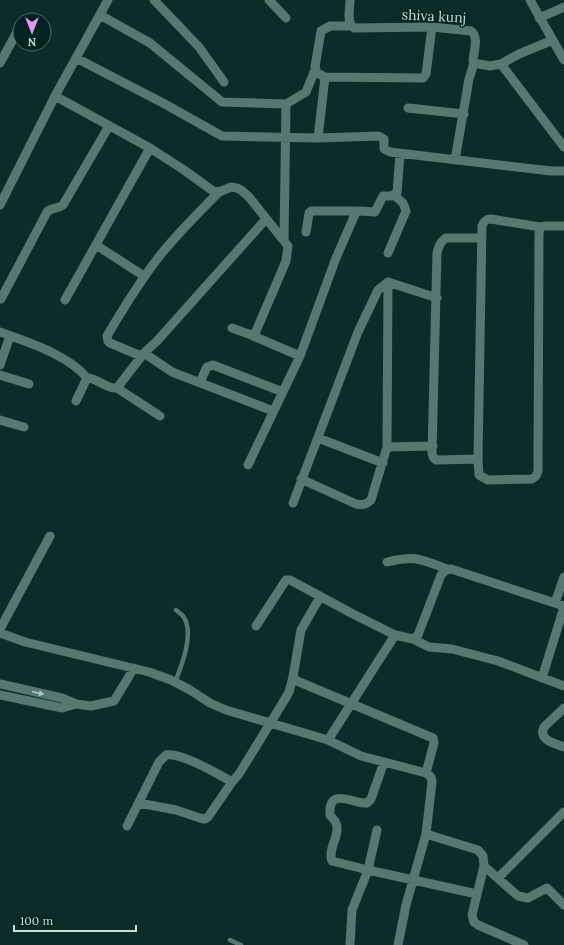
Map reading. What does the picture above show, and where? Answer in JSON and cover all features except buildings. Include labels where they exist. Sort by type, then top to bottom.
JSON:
[{"type":"street","points":[[0,205],[55,96],[108,0]]},
{"type":"street","points":[[154,0],[199,46],[224,82]]},
{"type":"street","points":[[269,0],[286,18]]},
{"type":"street","points":[[350,0],[350,26]]},
{"type":"street","points":[[530,0],[564,60]]},
{"type":"street","points":[[539,18],[564,7]]},
{"type":"street","points":[[100,15],[150,43],[222,102],[286,104],[284,240]]},
{"type":"street","name":"shiva kunj","points":[[286,104],[306,92],[315,70],[322,32],[330,26],[350,26],[354,28],[432,27],[471,31],[476,39],[474,63]]},
{"type":"street","points":[[315,70],[316,73],[325,77],[423,78],[426,74],[432,27]]},
{"type":"street","points":[[456,160],[469,79],[474,63],[490,66],[502,64],[519,54],[553,40]]},
{"type":"street","points":[[0,63],[12,41]]},
{"type":"street","points":[[76,58],[163,103],[222,136],[318,138],[379,136],[384,139],[384,149],[386,151],[400,154],[551,171],[564,171]]},
{"type":"street","points":[[502,64],[564,147]]},
{"type":"street","points":[[318,138],[325,77]]},
{"type":"street","points":[[55,96],[150,148],[184,170],[208,189],[219,192]]},
{"type":"street","points":[[408,108],[464,114]]},
{"type":"street","points":[[1,299],[47,212],[51,208],[63,205],[109,126]]},
{"type":"street","points":[[65,300],[150,148]]},
{"type":"street","points":[[394,195],[398,186],[400,154]]},
{"type":"street","points":[[253,336],[286,261],[288,246],[249,197],[237,188],[231,187],[219,192],[184,227],[144,276],[126,303],[107,339],[110,343],[143,355],[166,369],[273,411]]},
{"type":"street","points":[[306,232],[309,213],[311,211],[375,212],[383,196],[394,195],[403,203],[406,211],[388,253]]},
{"type":"street","points":[[248,465],[300,356],[336,258],[355,214],[358,211]]},
{"type":"street","points":[[117,388],[143,355],[266,219]]},
{"type":"street","points":[[540,227],[538,471],[536,476],[532,479],[488,480],[479,475],[478,459],[482,226],[488,219],[540,227],[564,226]]},
{"type":"street","points":[[478,459],[436,460],[433,457],[433,390],[437,298],[437,253],[439,246],[446,238],[482,238]]},
{"type":"street","points":[[96,245],[144,276]]},
{"type":"street","points":[[388,282],[437,298]]},
{"type":"street","points":[[293,503],[358,332],[378,290],[388,282]]},
{"type":"street","points":[[301,480],[356,504],[366,504],[371,500],[387,447],[388,282]]},
{"type":"street","points":[[232,328],[300,356]]},
{"type":"street","points":[[0,332],[36,345],[71,363],[81,369],[87,378]]},
{"type":"street","points":[[0,365],[10,336]]},
{"type":"street","points":[[200,382],[207,367],[213,365],[283,392]]},
{"type":"street","points":[[0,375],[29,384]]},
{"type":"street","points":[[87,378],[92,378],[109,387],[117,388],[160,416]]},
{"type":"street","points":[[76,401],[87,378]]},
{"type":"street","points":[[0,420],[24,427]]},
{"type":"street","points":[[318,438],[383,463]]},
{"type":"street","points":[[387,447],[433,446]]},
{"type":"street","points":[[0,629],[50,536]]},
{"type":"street","points":[[386,562],[403,558],[416,558],[561,605]]},
{"type":"street","points":[[413,638],[418,635],[441,575],[447,569]]},
{"type":"street","points":[[542,678],[561,605],[564,577]]},
{"type":"street","points":[[256,626],[286,580],[292,581],[320,597],[396,635],[413,638],[429,647],[458,650],[498,661],[564,686]]},
{"type":"street","points":[[139,802],[176,810],[200,818],[205,819],[208,817],[239,774],[289,692],[301,630],[320,597]]},
{"type":"street","points":[[0,633],[25,642],[149,672],[175,682],[216,706],[226,710],[328,740],[361,756],[426,773],[431,777],[432,782],[426,834],[406,905],[398,945]]},
{"type":"street","points":[[328,740],[396,635]]},
{"type":"street","points":[[0,684],[62,698],[76,704],[91,706],[114,701],[134,668]]},
{"type":"street","points":[[293,677],[297,681],[433,738],[434,743],[426,773]]},
{"type":"street","points":[[0,695],[62,708],[76,704]]},
{"type":"street","points":[[564,708],[544,727],[543,731],[543,736],[546,739],[564,747]]},
{"type":"street","points":[[127,826],[163,756],[168,754],[173,755],[198,764],[232,782]]},
{"type":"street","points":[[384,762],[369,802],[365,804],[346,798],[341,798],[334,801],[330,810],[330,816],[335,821],[336,826],[331,855],[332,861],[477,894]]},
{"type":"street","points":[[498,878],[564,812]]},
{"type":"street","points":[[350,945],[352,910],[368,870],[377,830]]},
{"type":"street","points":[[426,834],[478,850],[483,856],[484,866],[472,914],[474,922],[524,945]]},
{"type":"street","points":[[484,866],[518,896],[528,898],[547,888],[563,903]]},
{"type":"lane","points":[[175,682],[187,646],[188,629],[183,616],[176,610]]},
{"type":"lane","points":[[230,940],[241,945]]}]
